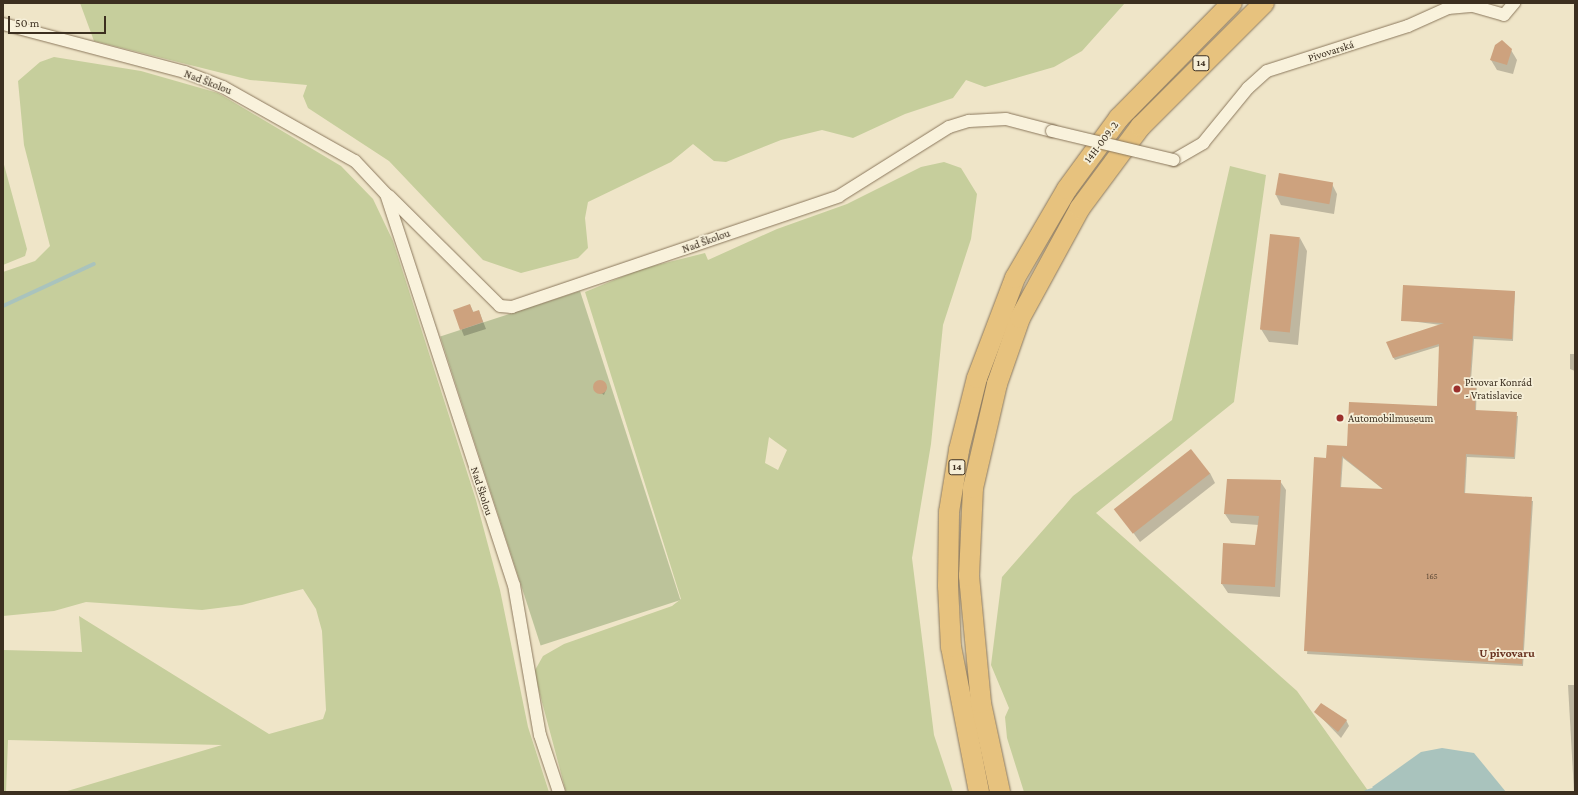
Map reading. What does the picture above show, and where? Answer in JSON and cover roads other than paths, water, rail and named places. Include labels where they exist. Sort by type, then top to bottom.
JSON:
[{"type":"highway","name":"14H-009..2","points":[[979,792],[951,647],[949,512],[958,458],[977,378],[997,320],[1047,220],[1083,166],[1119,118],[1232,3]]},
{"type":"highway","name":"14H-009..2","points":[[1000,792],[981,703],[973,641],[969,576],[973,488],[997,384],[1020,318],[1050,258],[1104,173],[1141,126],[1264,3]]},
{"type":"street","name":"Pivovarská","points":[[1174,160],[1203,144],[1248,88],[1267,71],[1408,26],[1448,8],[1473,6],[1504,15],[1514,3]]},
{"type":"street","name":"Nad Školou","points":[[3,24],[185,72],[223,87],[355,161],[386,194],[500,306],[512,307],[839,196],[949,127],[974,119],[1006,119],[1174,160]]},
{"type":"street","name":"Nad Školou","points":[[386,194],[514,585],[540,734],[559,792]]},
{"type":"water","points":[[1442,748],[1474,753],[1506,792],[1377,792],[1372,787],[1421,752]]},
{"type":"waterway","points":[[3,306],[94,264]]},
{"type":"waterway","points":[[1366,792],[1379,788]]},
{"type":"place","name":"Pivovar Konrád - Vratislavice","points":[[1457,389]]},
{"type":"place","name":"Automobilmuseum","points":[[1340,418]]},
{"type":"district","name":"U pivovaru","points":[[1507,654]]}]
